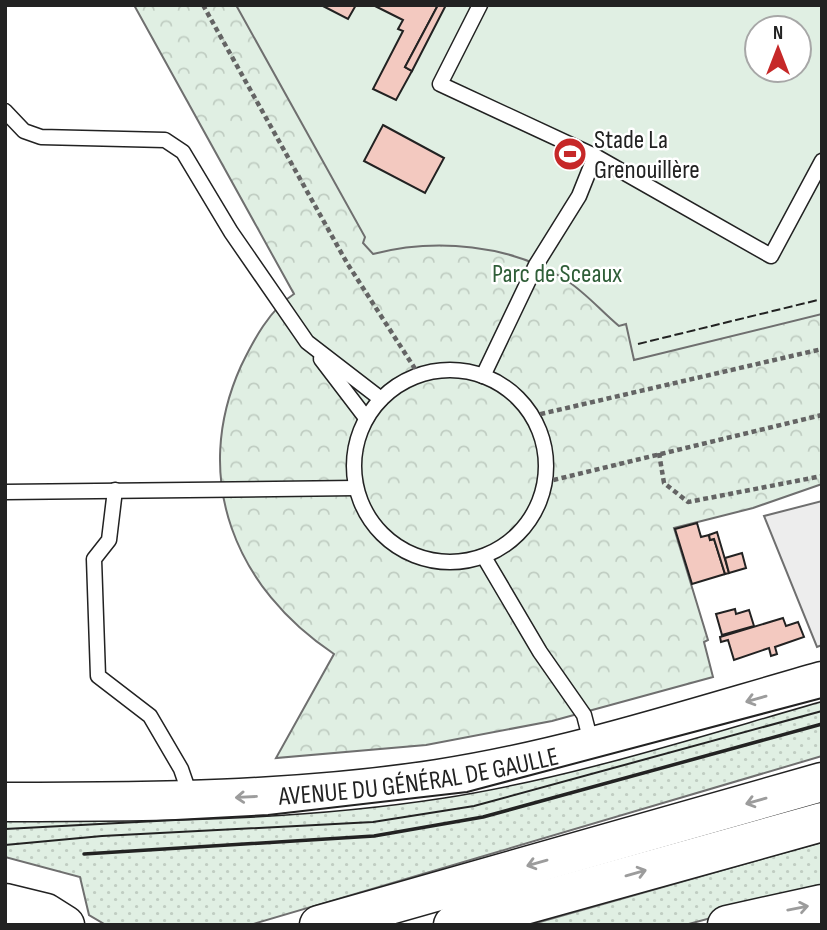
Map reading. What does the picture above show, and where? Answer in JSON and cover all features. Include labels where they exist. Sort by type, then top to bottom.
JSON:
[{"type":"main road","name":"AVENUE DU GÉNÉRAL DE GAULLE","points":[[5,802],[192,800],[302,794],[438,779],[592,746],[822,681]]},
{"type":"main road","points":[[318,925],[822,782]]},
{"type":"main road","points":[[453,925],[822,822]]},
{"type":"main road","points":[[5,903],[47,913],[65,925]]},
{"type":"main road","points":[[727,925],[822,904]]},
{"type":"lane","points":[[480,5],[440,84],[595,156],[771,256],[822,161]]},
{"type":"lane","points":[[5,111],[24,131],[41,137],[165,140],[183,152],[230,232],[307,342],[366,418]]},
{"type":"lane","points":[[484,376],[536,265],[579,196],[595,156]]},
{"type":"lane","points":[[307,342],[381,399]]},
{"type":"lane","points":[[462,371],[484,376],[502,386],[532,416],[541,437],[546,460],[545,482],[538,507],[525,527],[506,545],[484,556],[452,563],[419,558],[390,543],[368,519],[356,488],[353,464],[357,440],[366,418],[381,399],[399,385],[419,375],[462,371]]},
{"type":"lane","points":[[5,492],[356,488]]},
{"type":"lane","points":[[115,490],[109,540],[94,559],[98,676],[150,716],[181,769],[192,800]]},
{"type":"lane","points":[[484,556],[540,652],[584,715],[592,746]]},
{"type":"path","points":[[203,5],[347,263],[419,375]]},
{"type":"path","points":[[532,416],[822,349]]},
{"type":"path","points":[[545,482],[822,415]]},
{"type":"path","points":[[659,453],[664,484],[688,502],[822,476]]},
{"type":"green space","name":"Parc de Sceaux","points":[[134,5],[822,5],[822,484],[753,508],[674,528],[708,640],[704,642],[713,677],[552,721],[426,745],[276,758],[334,654],[300,628],[271,597],[248,564],[232,528],[222,490],[220,450],[226,408],[241,366],[257,336],[285,300],[294,294]]},
{"type":"green space","name":"Stade La Grenouillère","points":[[236,5],[822,5],[822,314],[634,360],[626,324],[619,326],[566,280],[521,258],[472,247],[447,246],[422,246],[373,254],[363,243],[365,237]]},
{"type":"green space","points":[[822,688],[822,756],[250,925],[106,925],[89,915],[80,877],[5,857],[5,814],[213,809]]},
{"type":"green space","points":[[822,842],[822,888],[685,925],[529,925]]},
{"type":"shaded area","points":[[822,501],[822,645],[817,647],[764,516]]},
{"type":"building","points":[[321,5],[356,5],[348,19]]},
{"type":"building","points":[[373,5],[438,5],[405,67],[412,71],[396,100],[373,89],[403,31],[398,29],[403,20]]},
{"type":"building","points":[[438,5],[446,5],[412,71],[405,67]]},
{"type":"building","points":[[383,125],[444,158],[425,193],[364,161]]},
{"type":"building","points":[[697,523],[701,537],[709,535],[710,540],[714,539],[725,574],[692,584],[675,529]]},
{"type":"building","points":[[717,532],[729,573],[725,574],[714,539],[710,540],[709,535]]},
{"type":"building","points":[[742,553],[746,568],[729,573],[725,558]]},
{"type":"building","points":[[735,609],[736,614],[749,610],[754,626],[722,635],[716,614]]},
{"type":"building","points":[[783,618],[786,626],[798,622],[804,637],[775,647],[777,654],[771,656],[769,648],[734,660],[728,640],[721,642],[720,637]]},
{"type":"tram line","points":[[5,829],[268,815],[467,792],[822,698]]},
{"type":"tram line","points":[[5,845],[102,836],[373,822],[474,806],[822,711]]},
{"type":"fence","points":[[638,344],[822,299]]},
{"type":"wall","points":[[84,854],[374,836],[483,817],[822,724]]},
{"type":"place","name":"Stade La Grenouillère","points":[[570,154]]}]
